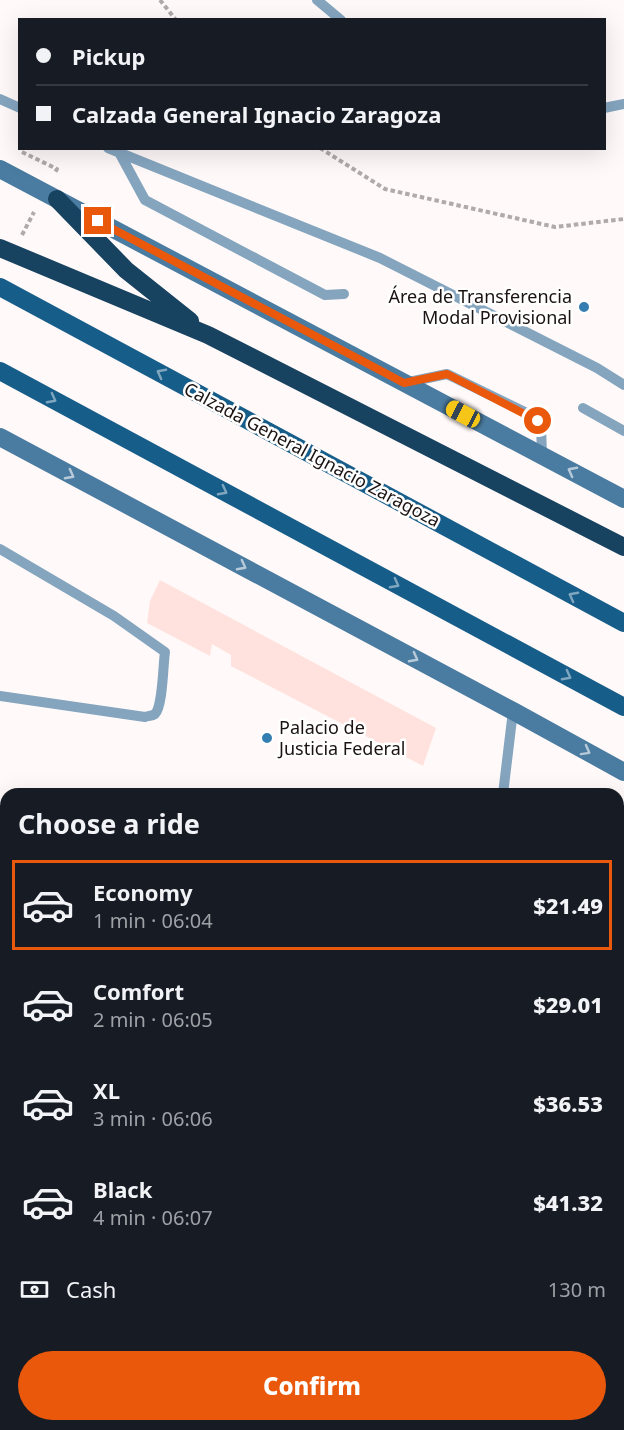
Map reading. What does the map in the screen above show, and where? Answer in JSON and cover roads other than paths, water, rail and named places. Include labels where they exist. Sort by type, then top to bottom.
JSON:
[{"type":"highway","points":[[57,200],[126,270],[208,335]]},
{"type":"highway","points":[[0,248],[208,335],[624,547]]},
{"type":"main road","points":[[0,169],[624,499]]},
{"type":"main road","name":"Calzada General Ignacio Zaragoza","points":[[0,287],[624,623]]},
{"type":"main road","points":[[0,371],[624,707]]},
{"type":"main road","points":[[0,437],[624,772]]},
{"type":"lane","points":[[317,0],[339,18]]},
{"type":"lane","points":[[0,99],[18,107]]},
{"type":"lane","points":[[606,108],[624,104]]},
{"type":"lane","points":[[112,150],[380,258],[597,368],[624,385]]},
{"type":"lane","points":[[120,154],[145,200],[325,295],[344,294]]},
{"type":"lane","points":[[404,383],[447,374],[533,417],[541,426],[542,455]]},
{"type":"lane","points":[[583,408],[624,431]]},
{"type":"lane","points":[[0,549],[114,616],[165,652],[159,704],[155,713],[150,716],[0,696]]},
{"type":"lane","points":[[504,788],[513,711]]},
{"type":"place","name":"Área de Transferencia Modal Provisional","points":[[584,307]]},
{"type":"place","name":"Palacio de Justicia Federal","points":[[267,738]]}]
